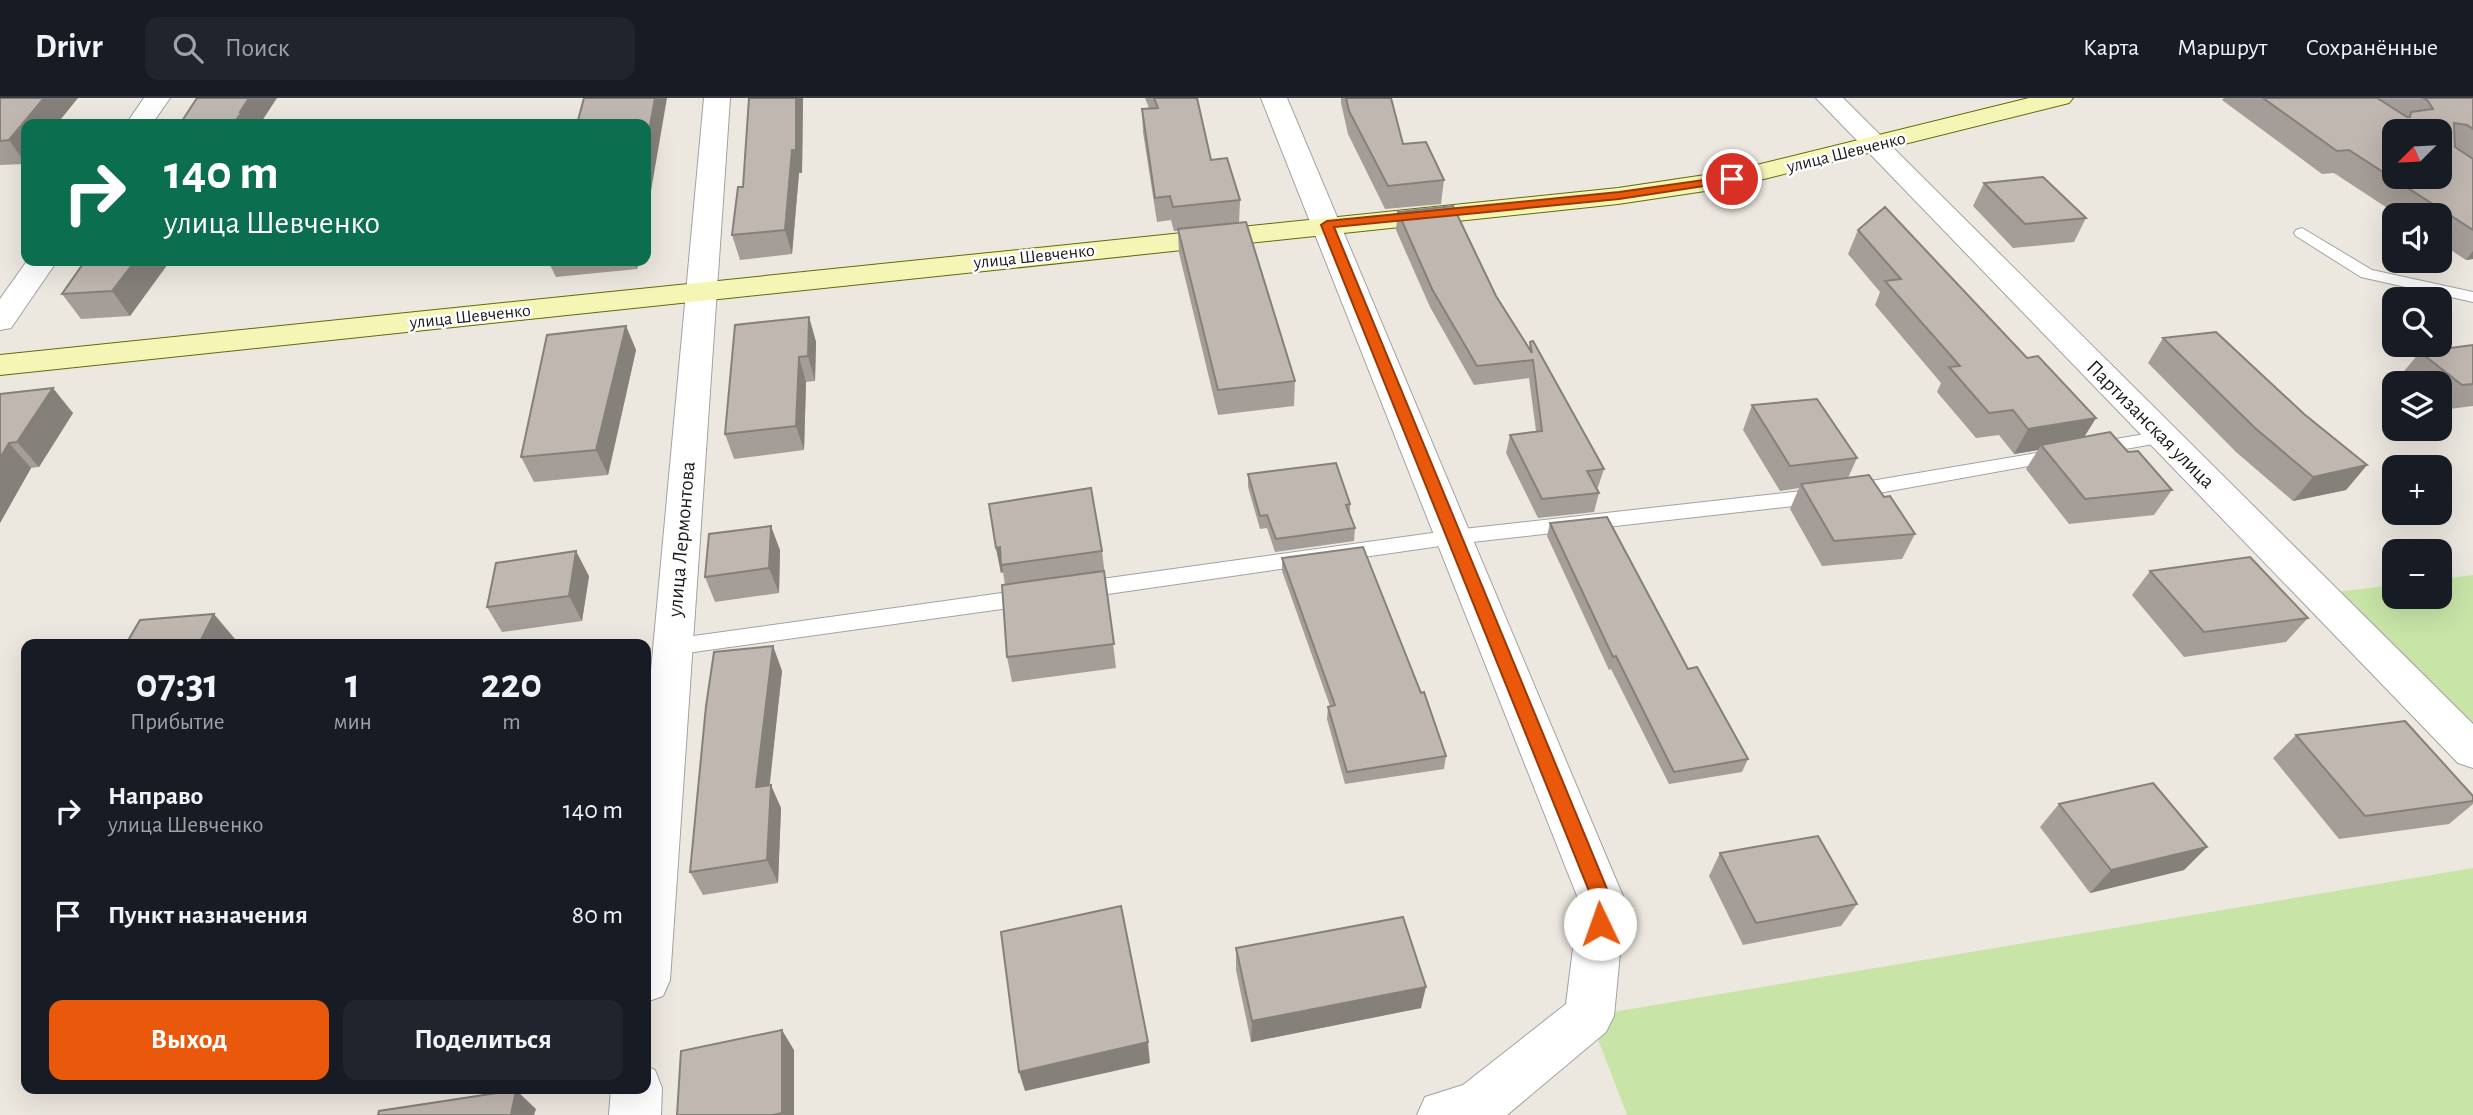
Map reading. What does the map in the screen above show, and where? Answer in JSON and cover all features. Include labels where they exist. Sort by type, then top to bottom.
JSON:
[{"type":"street","points":[[142,119],[157,98]]},
{"type":"street","name":"улица Лермонтова","points":[[651,916],[717,98]]},
{"type":"street","points":[[1274,98],[1602,901],[1589,1016],[1475,1108],[1443,1115]]},
{"type":"street","name":"Партизанская улица","points":[[1829,98],[2473,751]]},
{"type":"street","name":"улица Шевченко","points":[[0,365],[1619,196],[1732,179],[2060,98]]},
{"type":"street","points":[[0,321],[38,266]]},
{"type":"street","points":[[635,1115],[637,1094]]},
{"type":"lane","points":[[2302,233],[2367,274],[2473,297]]},
{"type":"lane","points":[[672,647],[1454,537],[1829,495],[2163,437]]},
{"type":"green space","points":[[2473,575],[2473,751],[2319,594],[2382,586],[2382,609],[2452,609],[2452,578]]},
{"type":"green space","points":[[2473,868],[2473,1115],[1627,1115],[1589,1016]]},
{"type":"building","points":[[0,98],[44,98],[26,119],[21,119],[21,126],[9,140],[0,141]]},
{"type":"building","points":[[197,98],[249,98],[237,119],[183,119]]},
{"type":"building","points":[[584,98],[655,98],[651,120],[578,119]]},
{"type":"building","points":[[749,98],[796,98],[796,150],[792,150],[785,230],[732,235],[738,187],[743,187]]},
{"type":"building","points":[[1154,98],[1197,98],[1211,160],[1227,158],[1240,200],[1173,207],[1170,196],[1155,198],[1142,109],[1158,108]]},
{"type":"building","points":[[1346,98],[1391,98],[1403,144],[1426,142],[1444,180],[1388,186],[1349,111]]},
{"type":"building","points":[[2263,98],[2377,98],[2410,117],[2411,112],[2433,109],[2423,98],[2473,98],[2473,129],[2454,123],[2455,147],[2473,159],[2473,230],[2452,216],[2452,203],[2431,203],[2409,189],[2452,189],[2452,119],[2382,119],[2382,171],[2349,150],[2337,151]]},
{"type":"building","points":[[2043,177],[2086,218],[2025,224],[1984,183]]},
{"type":"building","points":[[1453,206],[1496,296],[1532,353],[1530,342],[1533,341],[1604,469],[1587,471],[1599,493],[1542,499],[1510,435],[1542,431],[1533,360],[1477,366],[1432,289],[1398,212]]},
{"type":"building","points":[[1885,207],[2027,358],[2038,356],[2096,418],[2028,429],[2013,410],[1989,413],[1949,367],[1960,366],[1885,281],[1901,279],[1858,230]]},
{"type":"building","points":[[1246,222],[1295,381],[1218,390],[1178,229]]},
{"type":"building","points":[[82,266],[131,266],[112,291],[62,294]]},
{"type":"building","points":[[809,317],[808,356],[799,357],[796,426],[725,434],[735,325]]},
{"type":"building","points":[[626,326],[596,450],[521,457],[547,335]]},
{"type":"building","points":[[2216,332],[2304,414],[2367,465],[2313,477],[2255,428],[2163,338]]},
{"type":"building","points":[[2473,345],[2473,384],[2462,385],[2452,377],[2452,371],[2444,371],[2426,357],[2452,357],[2452,348]]},
{"type":"building","points":[[53,388],[17,442],[9,443],[0,458],[0,394]]},
{"type":"building","points":[[1817,399],[1857,458],[1790,466],[1752,405]]},
{"type":"building","points":[[2110,432],[2128,452],[2138,451],[2172,490],[2085,499],[2041,445]]},
{"type":"building","points":[[1336,463],[1350,504],[1346,505],[1355,528],[1276,539],[1267,515],[1260,516],[1248,474]]},
{"type":"building","points":[[1869,475],[1884,497],[1890,496],[1915,534],[1834,541],[1801,484]]},
{"type":"building","points":[[1091,488],[1102,551],[1001,565],[1000,547],[996,548],[989,504]]},
{"type":"building","points":[[1607,517],[1688,669],[1697,667],[1748,759],[1674,772],[1616,656],[1613,657],[1550,523]]},
{"type":"building","points":[[771,526],[769,568],[705,577],[709,534]]},
{"type":"building","points":[[1363,547],[1421,693],[1424,692],[1446,756],[1347,772],[1328,707],[1335,705],[1282,558]]},
{"type":"building","points":[[576,551],[569,596],[487,607],[496,563]]},
{"type":"building","points":[[2250,557],[2308,618],[2204,632],[2150,571]]},
{"type":"building","points":[[1104,571],[1114,644],[1007,657],[1002,585]]},
{"type":"building","points":[[214,614],[202,639],[129,639],[140,620]]},
{"type":"building","points":[[773,646],[756,787],[771,785],[767,860],[690,872],[714,652]]},
{"type":"building","points":[[2405,721],[2473,796],[2473,801],[2365,816],[2296,735]]},
{"type":"building","points":[[2153,783],[2207,847],[2111,870],[2059,804]]},
{"type":"building","points":[[1818,836],[1857,904],[1756,923],[1720,853]]},
{"type":"building","points":[[1121,906],[1148,1042],[1019,1072],[1001,932]]},
{"type":"building","points":[[1403,917],[1426,987],[1252,1021],[1236,948]]},
{"type":"building","points":[[782,1030],[782,1113],[677,1115],[681,1051]]},
{"type":"building","points":[[490,1094],[515,1094],[511,1115],[378,1115],[379,1111]]},
{"type":"route","points":[[1600,924],[1602,901],[1327,225],[1619,196],[1732,179]]}]
